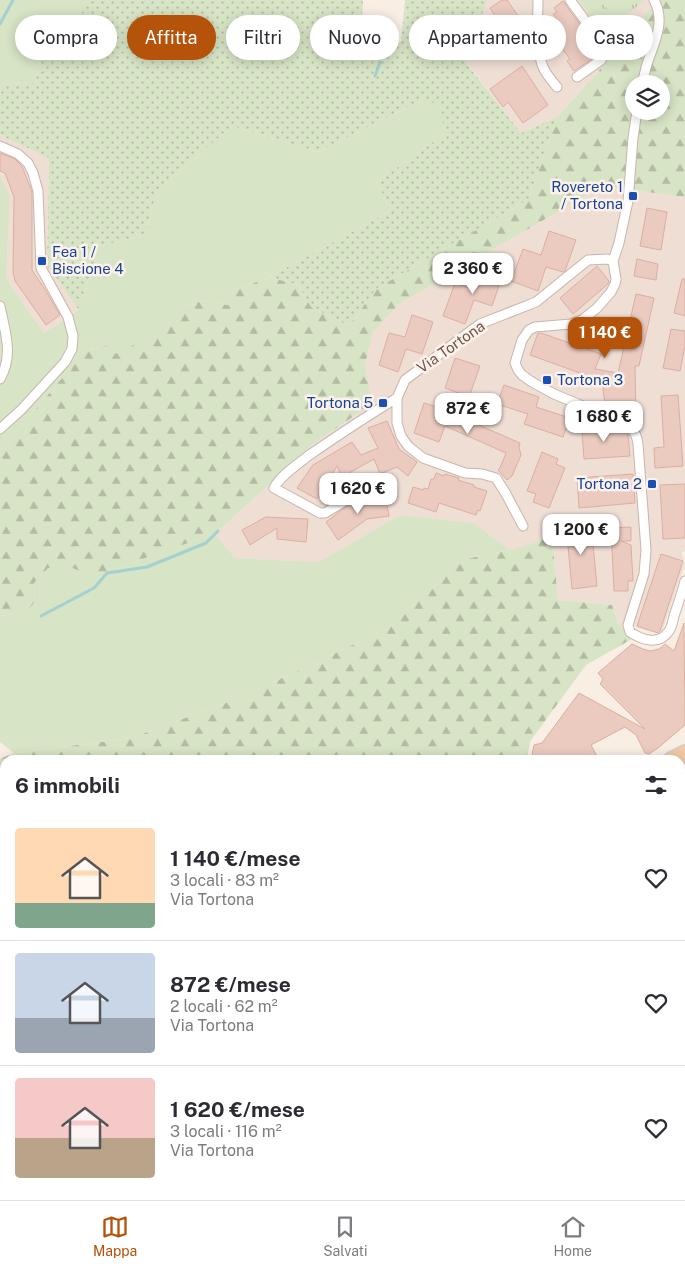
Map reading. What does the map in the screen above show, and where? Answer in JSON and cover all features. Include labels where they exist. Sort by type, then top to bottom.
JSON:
[{"type":"street","points":[[538,0],[538,42],[540,54],[546,73],[557,87]]},
{"type":"street","points":[[570,0],[606,49],[601,60],[576,77]]},
{"type":"street","points":[[644,75],[656,40],[660,21],[654,0]]},
{"type":"street","points":[[635,120],[628,202],[613,261],[615,284],[611,292],[597,308],[582,320],[571,324],[535,327],[529,330],[522,340],[515,363],[522,375],[532,382],[554,394],[628,425],[637,436],[646,550],[644,574],[628,625],[630,632],[646,641],[662,637],[669,631],[685,581]]},
{"type":"street","points":[[0,146],[18,154],[28,163],[33,173],[38,192],[41,268],[68,316],[73,336],[72,349],[65,362],[22,409],[0,429]]},
{"type":"street","name":"Via Tortona","points":[[392,496],[390,488],[360,492],[325,513],[320,513],[274,488],[278,481],[295,466],[397,398],[406,380],[480,324],[536,302],[588,260],[607,259],[613,261]]},
{"type":"street","points":[[0,306],[8,349],[5,370],[0,379]]},
{"type":"street","points":[[397,398],[397,423],[401,436],[408,446],[423,458],[465,473],[482,474],[496,478],[523,526]]},
{"type":"shaded area","points":[[487,0],[660,0],[644,15],[576,15],[576,60],[606,60],[598,72],[557,117],[521,133],[466,62],[467,60],[566,60],[566,15],[482,15]]},
{"type":"shaded area","points":[[0,135],[49,157],[47,266],[79,310],[44,333],[6,279],[10,196],[0,176]]},
{"type":"shaded area","points":[[602,186],[685,197],[685,551],[682,552],[685,564],[661,634],[637,628],[636,625],[634,626],[632,639],[618,623],[612,605],[558,600],[552,537],[510,550],[474,523],[400,515],[319,562],[235,558],[215,534],[314,443],[372,404],[365,365],[373,332],[399,304]]},
{"type":"green space","points":[[0,0],[84,0],[82,15],[15,15],[15,60],[40,60],[35,83],[0,84]]},
{"type":"green space","points":[[84,0],[363,0],[362,15],[310,15],[310,60],[399,60],[399,42],[401,42],[405,0],[487,0],[482,15],[409,15],[409,60],[467,60],[466,63],[521,133],[557,117],[529,199],[376,289],[349,326],[311,307],[298,285],[269,277],[390,211],[377,182],[444,134],[424,99],[318,152],[232,126],[157,191],[145,235],[99,246],[79,310],[47,266],[49,158],[0,135],[0,84],[35,83],[40,60],[117,60],[117,15],[82,15]]},
{"type":"green space","points":[[579,0],[645,0],[626,15],[590,15]]},
{"type":"green space","points":[[600,0],[623,0],[629,9],[621,15],[612,15]]},
{"type":"green space","points":[[660,0],[685,0],[685,197],[602,186],[399,304],[373,332],[365,365],[372,404],[314,443],[215,534],[153,555],[96,578],[67,566],[34,583],[35,602],[27,612],[0,616],[0,451],[85,351],[166,329],[179,307],[205,300],[228,305],[233,291],[269,277],[298,285],[311,307],[349,326],[376,289],[529,199],[557,117],[598,72],[606,60],[653,60],[653,15],[644,15]]},
{"type":"green space","points":[[424,99],[441,106],[444,134],[377,182],[390,211],[269,277],[233,291],[228,305],[205,300],[179,307],[166,329],[115,354],[106,345],[85,351],[0,451],[0,176],[10,196],[6,279],[44,333],[79,310],[99,246],[145,235],[157,191],[232,126],[318,152]]},
{"type":"green space","points":[[400,515],[474,523],[510,550],[460,560],[390,627],[244,696],[131,738],[14,753],[0,742],[0,616],[27,612],[35,602],[34,583],[48,568],[67,566],[96,578],[153,555],[215,534],[235,558],[319,562]]},
{"type":"green space","points":[[552,537],[558,600],[612,605],[618,623],[632,639],[586,665],[531,740],[527,755],[9,755],[131,738],[244,696],[390,627],[460,560],[510,550]]},
{"type":"building","points":[[502,0],[507,0],[518,15],[494,15],[490,8]]},
{"type":"building","points":[[563,1],[576,19],[576,60],[590,60],[574,71],[567,61],[570,59],[566,54],[566,15],[554,15],[557,12],[554,8]]},
{"type":"building","points":[[522,66],[548,105],[523,123],[508,102],[503,107],[490,89]]},
{"type":"building","points":[[0,153],[15,159],[22,166],[32,192],[32,270],[60,315],[46,325],[15,281],[13,272],[14,197],[5,173],[0,171]]},
{"type":"building","points":[[647,208],[667,212],[661,250],[640,246]]},
{"type":"building","points":[[549,231],[576,240],[565,271],[546,267],[538,291],[511,281],[523,249],[541,255]]},
{"type":"building","points":[[637,259],[658,264],[656,280],[634,276]]},
{"type":"building","points":[[480,265],[503,274],[492,306],[474,300],[465,324],[443,316],[455,283],[472,289]]},
{"type":"building","points":[[597,266],[609,281],[608,284],[573,314],[560,298]]},
{"type":"building","points":[[682,279],[685,279],[685,316],[674,313]]},
{"type":"building","points":[[636,294],[654,298],[639,366],[635,366],[636,414],[633,417],[607,406],[603,389],[605,382],[530,355],[538,333],[541,333],[601,354],[595,369],[618,373]]},
{"type":"building","points":[[412,315],[433,322],[422,354],[406,349],[398,372],[379,365],[389,333],[405,337]]},
{"type":"building","points":[[671,329],[685,331],[685,346],[680,371],[663,368]]},
{"type":"building","points":[[455,358],[480,366],[469,397],[445,388]]},
{"type":"building","points":[[504,385],[539,397],[536,407],[570,418],[563,437],[524,424],[528,414],[497,404]]},
{"type":"building","points":[[678,395],[683,466],[655,468],[654,448],[664,447],[661,396]]},
{"type":"building","points":[[424,403],[450,411],[448,418],[463,421],[465,419],[520,443],[521,455],[512,476],[507,480],[498,470],[506,453],[445,426],[439,442],[414,433]]},
{"type":"building","points":[[387,421],[399,449],[417,462],[408,476],[397,467],[380,474],[374,459],[342,477],[337,466],[317,499],[297,488],[313,465],[352,442],[361,455],[378,448],[368,428]]},
{"type":"building","points":[[603,422],[604,432],[625,431],[628,435],[630,456],[584,459],[582,433],[586,433],[585,423]]},
{"type":"building","points":[[542,452],[558,459],[556,464],[565,468],[549,508],[533,502],[536,494],[527,491]]},
{"type":"building","points":[[436,473],[459,478],[458,480],[487,491],[480,511],[478,510],[476,515],[439,503],[436,512],[408,503],[413,487],[423,490],[424,488],[428,489],[431,479],[434,479]]},
{"type":"building","points":[[633,474],[635,503],[579,508],[577,478]]},
{"type":"building","points":[[685,484],[685,538],[663,539],[660,485]]},
{"type":"building","points":[[385,495],[389,516],[367,519],[338,540],[326,522],[362,498]]},
{"type":"building","points":[[266,517],[308,519],[306,542],[277,539],[277,528],[250,545],[242,530]]},
{"type":"building","points":[[591,523],[597,586],[572,589],[566,525]]},
{"type":"building","points":[[631,527],[631,541],[621,541],[631,545],[633,581],[628,581],[628,591],[614,591],[611,528]]},
{"type":"building","points":[[661,554],[683,561],[658,633],[637,626]]},
{"type":"building","points":[[684,623],[685,725],[658,748],[649,754],[645,753],[636,735],[625,727],[591,745],[596,755],[532,755],[534,745],[542,743],[579,693],[645,729],[600,684],[603,679],[598,673],[632,644],[650,651],[659,649],[665,644],[674,651]]},
{"type":"waterway","points":[[0,24],[13,0]]},
{"type":"waterway","points":[[375,76],[380,62]]},
{"type":"waterway","points":[[41,616],[94,588],[107,573],[147,567],[206,543],[218,531]]},
{"type":"place","name":"Rovereto 1 / Tortona","points":[[633,196]]},
{"type":"place","name":"Fea 1 / Biscione 4","points":[[42,261]]},
{"type":"place","name":"Tortona 3","points":[[547,380]]},
{"type":"place","name":"Tortona 5","points":[[383,403]]},
{"type":"place","name":"Tortona 2","points":[[652,484]]}]
